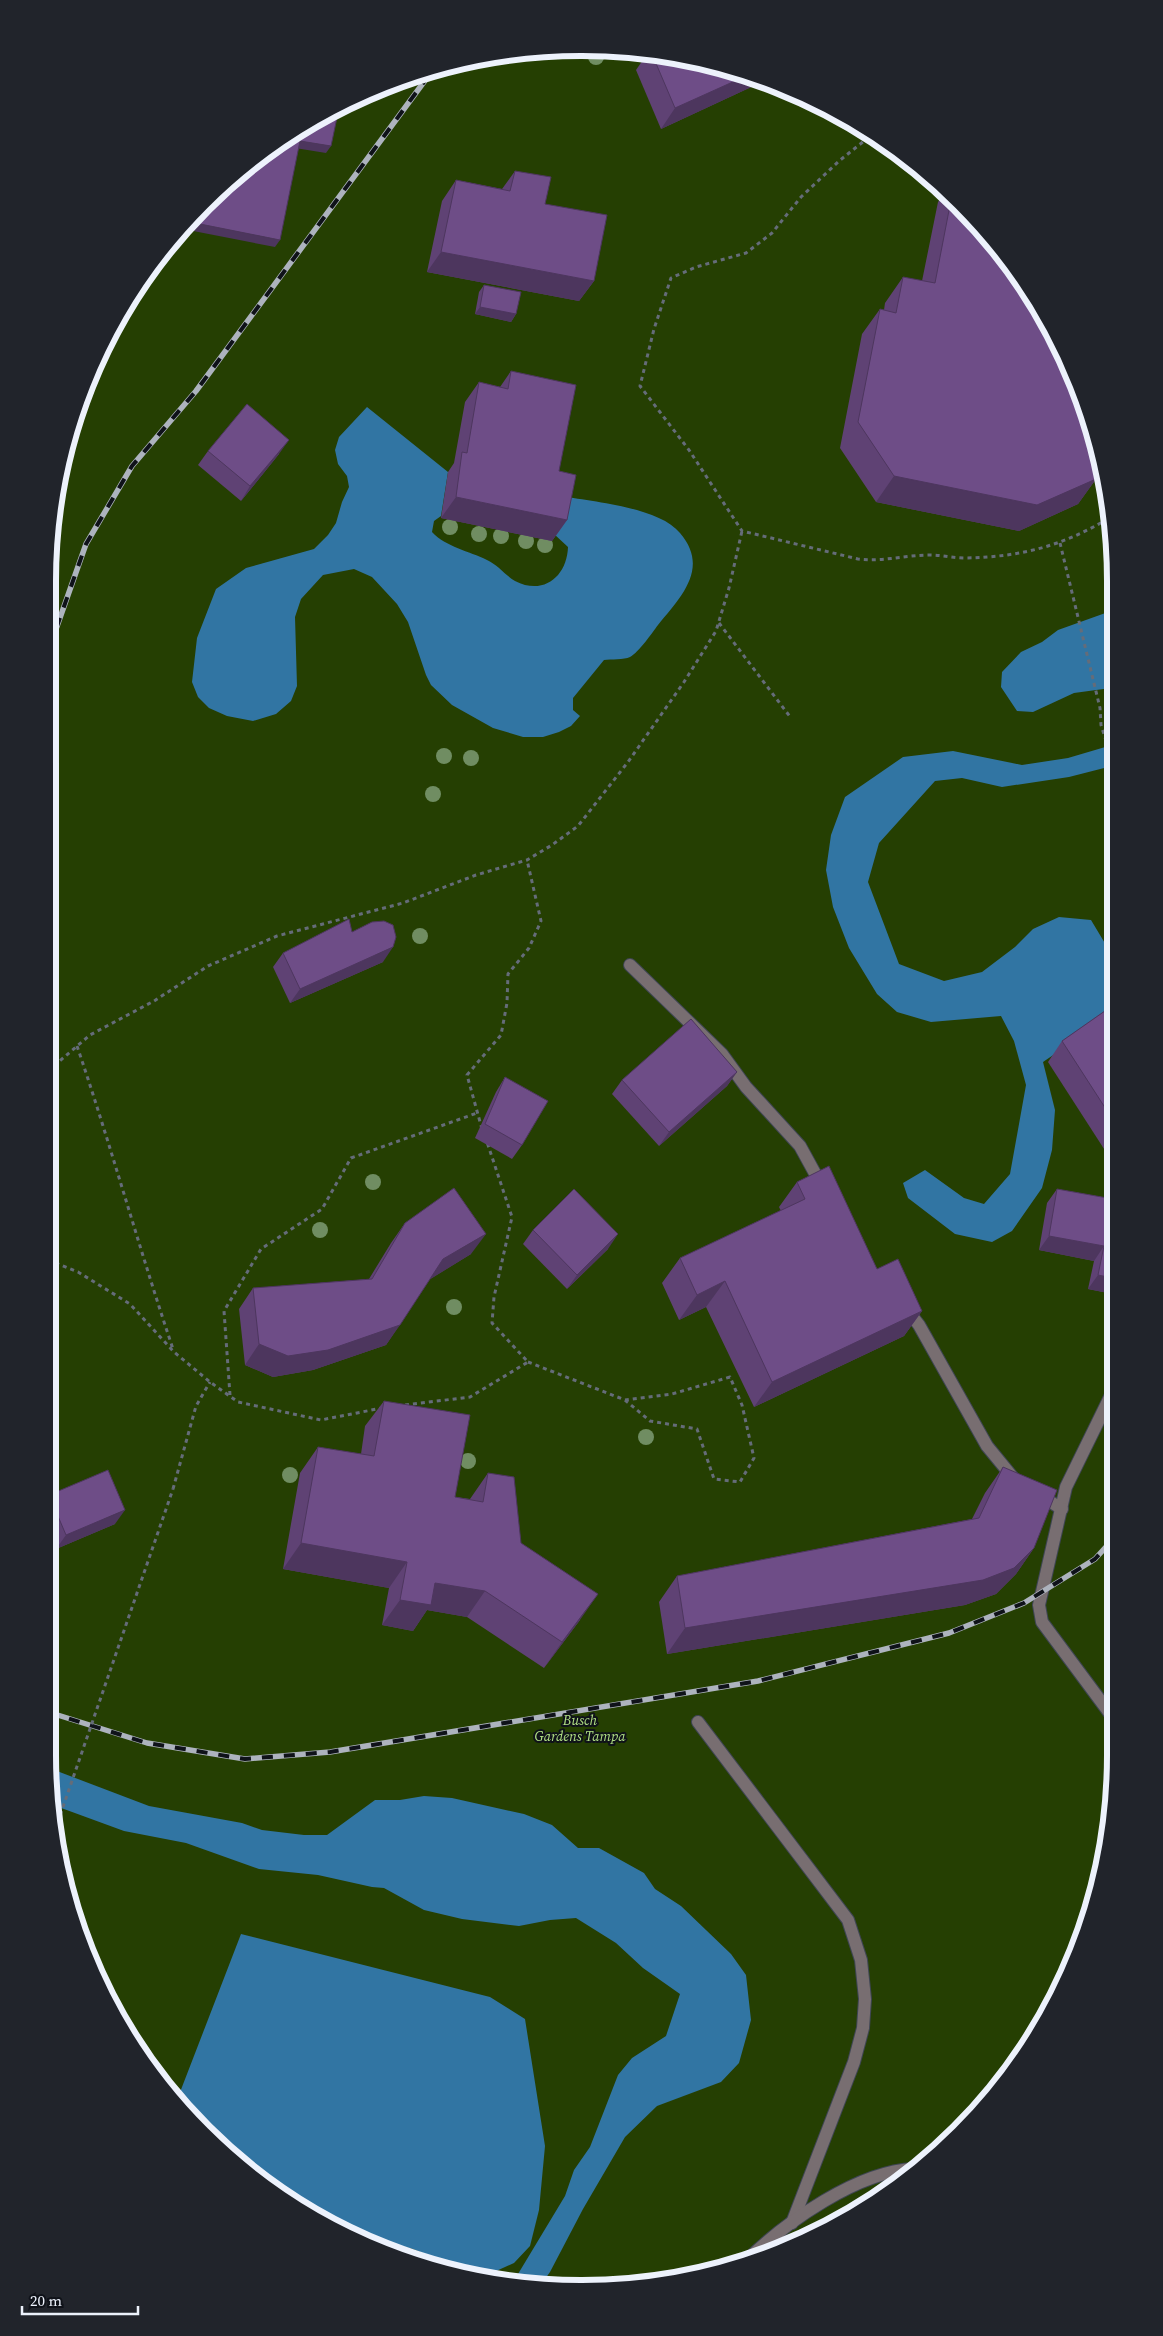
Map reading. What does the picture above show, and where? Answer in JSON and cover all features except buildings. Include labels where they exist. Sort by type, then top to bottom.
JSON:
[{"type":"lane","points":[[630,965],[722,1054],[746,1087],[800,1146],[828,1196]]},
{"type":"lane","points":[[895,1294],[919,1326],[986,1446],[1012,1477],[1062,1509]]},
{"type":"lane","points":[[1107,1403],[1066,1487],[1039,1605],[1042,1622],[1107,1710]]},
{"type":"lane","points":[[698,1722],[848,1920],[861,1960],[864,2009],[863,2028],[854,2062],[792,2223]]},
{"type":"lane","points":[[763,2247],[792,2223],[857,2183],[898,2173]]},
{"type":"path","points":[[865,140],[839,160],[801,197],[772,232],[746,253],[696,267],[671,278],[654,329],[640,386],[689,450],[742,531],[858,559],[876,561],[930,555],[963,558],[1004,557],[1044,549],[1082,534],[1103,522]]},
{"type":"path","points":[[56,1064],[90,1035],[154,1001],[208,966],[277,936],[403,903],[476,875],[527,860],[578,826],[628,762],[684,682],[716,631],[729,588],[742,531]]},
{"type":"path","points":[[1060,542],[1107,742]]},
{"type":"path","points":[[718,622],[791,718]]},
{"type":"path","points":[[483,1132],[467,1075],[501,1035],[507,1004],[508,974],[529,948],[541,921],[527,860]]},
{"type":"path","points":[[77,1046],[100,1112],[143,1260],[174,1352]]},
{"type":"path","points":[[230,1396],[224,1311],[261,1249],[322,1209],[351,1158],[477,1113]]},
{"type":"path","points":[[486,1141],[512,1217],[494,1297],[492,1323],[528,1362],[625,1400],[650,1421],[697,1429],[714,1479],[740,1482],[754,1458],[742,1404],[730,1377],[672,1394],[625,1400]]},
{"type":"path","points":[[56,1263],[78,1272],[130,1304],[174,1352],[238,1402],[321,1420],[384,1408]]},
{"type":"path","points":[[403,1405],[470,1396],[528,1362]]},
{"type":"path","points":[[60,1815],[173,1489],[196,1406],[210,1382]]},
{"type":"green space","name":"Busch Gardens Tampa","points":[[582,56],[616,57],[684,66],[750,84],[783,96],[814,110],[844,127],[901,165],[953,210],[976,235],[1018,290],[1053,349],[1079,413],[1097,479],[1106,547],[1107,582],[1107,1754],[1106,1789],[1097,1857],[1079,1923],[1067,1956],[1053,1987],[1018,2046],[998,2074],[953,2126],[901,2171],[873,2191],[814,2226],[783,2240],[717,2262],[684,2270],[650,2275],[616,2279],[547,2279],[479,2270],[413,2252],[380,2240],[349,2226],[319,2209],[262,2171],[235,2149],[187,2101],[145,2046],[110,1987],[96,1956],[74,1890],[66,1857],[57,1789],[56,582],[57,547],[66,479],[84,413],[96,380],[110,349],[145,290],[165,262],[210,210],[262,165],[290,145],[349,110],[380,96],[446,74],[479,66],[547,57]]},
{"type":"water","points":[[367,407],[448,472],[441,516],[434,521],[432,532],[451,545],[491,562],[515,581],[535,586],[544,584],[552,580],[563,567],[568,547],[554,534],[562,496],[642,511],[670,524],[680,533],[689,546],[692,570],[689,582],[683,593],[634,655],[624,659],[604,660],[573,698],[573,710],[580,716],[571,726],[543,737],[523,737],[493,728],[452,705],[431,685],[408,622],[397,604],[372,577],[354,569],[323,575],[301,599],[295,617],[297,686],[291,701],[276,714],[253,721],[227,716],[209,708],[198,697],[192,682],[197,638],[216,589],[246,568],[314,549],[328,535],[336,523],[349,487],[347,476],[338,464],[335,450],[339,437]]},
{"type":"water","points":[[1107,612],[1107,689],[1074,693],[1033,712],[1017,711],[1001,687],[1002,672],[1021,652],[1042,642],[1058,630]]},
{"type":"water","points":[[1107,746],[1107,767],[1069,777],[1002,787],[962,778],[935,781],[879,843],[868,882],[899,964],[944,981],[982,972],[1015,947],[1033,929],[1059,917],[1091,920],[1107,947],[1107,1019],[1043,1062],[1055,1110],[1052,1150],[1042,1188],[1012,1231],[992,1242],[955,1234],[908,1198],[903,1183],[925,1170],[964,1198],[984,1204],[1010,1174],[1026,1085],[1014,1041],[1001,1016],[931,1022],[897,1012],[877,994],[849,948],[833,907],[826,870],[831,835],[845,797],[903,757],[953,751],[1022,765],[1068,758]]},
{"type":"water","points":[[56,1771],[149,1806],[242,1823],[262,1830],[304,1835],[327,1835],[375,1800],[400,1800],[424,1796],[452,1798],[524,1814],[552,1825],[578,1848],[599,1848],[644,1873],[655,1889],[681,1906],[731,1954],[746,1975],[751,2020],[739,2063],[721,2082],[657,2106],[625,2137],[545,2279],[516,2275],[565,2196],[574,2170],[590,2147],[618,2075],[632,2058],[666,2036],[680,1994],[643,1968],[616,1943],[576,1918],[550,1920],[519,1926],[462,1919],[424,1910],[384,1888],[318,1875],[259,1869],[186,1843],[124,1831],[59,1807]]},
{"type":"water","points":[[241,1934],[490,1997],[525,2019],[545,2146],[539,2210],[530,2246],[514,2263],[494,2272],[446,2262],[413,2249],[380,2240],[349,2226],[319,2209],[262,2171],[210,2126],[180,2092]]},
{"type":"railway","points":[[56,629],[86,544],[132,466],[196,391],[425,80]]},
{"type":"railway","points":[[56,1715],[147,1743],[245,1759],[330,1752],[758,1681],[949,1633],[1024,1603],[1095,1559],[1107,1546]]}]
